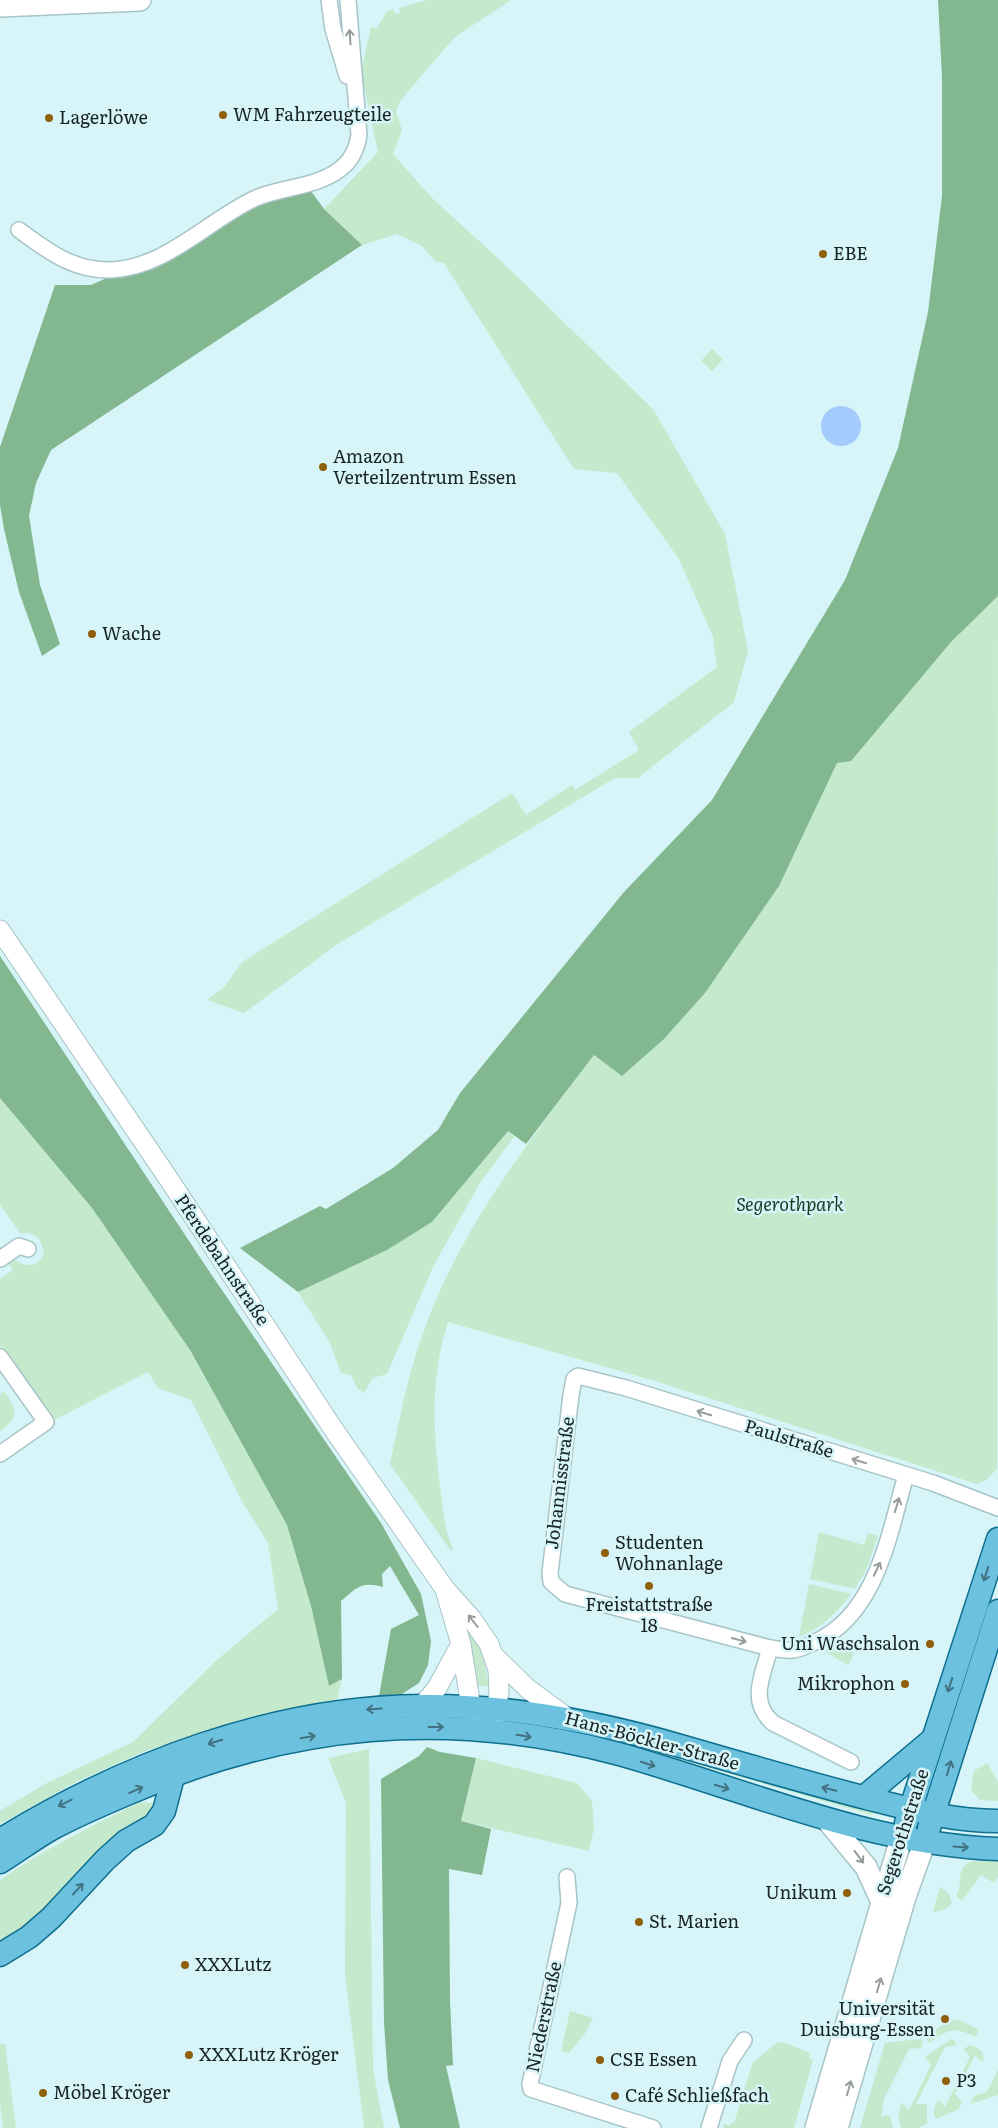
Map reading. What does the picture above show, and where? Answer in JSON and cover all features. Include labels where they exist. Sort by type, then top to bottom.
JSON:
[{"type":"main road","points":[[0,6],[140,0]]},
{"type":"main road","name":"Segerothstraße","points":[[816,2128],[881,1900],[998,1539]]},
{"type":"main road","name":"Segerothstraße","points":[[837,2128],[905,1897],[934,1814],[998,1611]]},
{"type":"main road","name":"Hans-Böckler-Straße","points":[[0,1840],[44,1813],[86,1792],[170,1756],[242,1733],[296,1720],[359,1710],[422,1706],[484,1719],[620,1755],[828,1821],[948,1846],[998,1849]]},
{"type":"main road","name":"Hans-Böckler-Straße","points":[[0,1862],[53,1828],[174,1773],[302,1737],[484,1719],[566,1717],[621,1730],[818,1787],[967,1821],[998,1821]]},
{"type":"main road","points":[[864,1797],[933,1739]]},
{"type":"main road","points":[[0,1955],[29,1937],[51,1918],[105,1860],[126,1842],[154,1825],[164,1812],[174,1773]]},
{"type":"main road","points":[[828,1821],[866,1867],[881,1900]]},
{"type":"street","points":[[329,0],[334,34],[355,103]]},
{"type":"street","points":[[19,230],[58,258],[79,267],[111,270],[149,262],[254,200],[277,190],[326,177],[339,170],[350,159],[358,140],[359,125],[355,103],[348,0]]},
{"type":"street","name":"Pferdebahnstraße","points":[[0,930],[168,1178],[334,1430],[445,1589],[476,1624],[494,1656],[498,1670],[484,1719]]},
{"type":"street","points":[[0,1259],[19,1246],[28,1249]]},
{"type":"street","points":[[0,1357],[46,1422],[0,1454]]},
{"type":"street","name":"Paulstraße","points":[[578,1376],[626,1388],[933,1483],[998,1508]]},
{"type":"street","name":"Johannisstraße","points":[[578,1376],[574,1379],[571,1395],[550,1573],[551,1582],[565,1594],[770,1648]]},
{"type":"street","points":[[851,1762],[773,1723],[764,1716],[758,1704],[758,1692],[770,1648],[793,1650],[814,1643],[831,1634],[856,1607],[880,1563],[906,1475]]},
{"type":"street","name":"Pferdebahnstraße","points":[[445,1589],[484,1719]]},
{"type":"street","points":[[422,1706],[437,1688],[460,1644]]},
{"type":"street","points":[[494,1656],[528,1689],[566,1717]]},
{"type":"street","name":"Niederstraße","points":[[567,1877],[569,1903],[530,2084],[531,2089],[653,2128]]},
{"type":"street","points":[[709,2128],[730,2061],[744,2040]]},
{"type":"green space","points":[[427,0],[511,0],[455,37],[400,101],[396,112],[402,130],[393,154],[433,199],[500,260],[653,409],[725,534],[748,651],[734,702],[638,778],[615,778],[339,943],[244,1013],[207,1000],[225,986],[242,962],[512,793],[526,815],[572,785],[575,790],[639,750],[629,732],[717,667],[713,637],[679,559],[617,473],[574,469],[444,263],[435,261],[422,246],[397,234],[362,245],[324,209],[378,152],[361,72],[371,27],[377,28],[387,11],[394,9],[395,14],[400,13],[399,8]]},
{"type":"green space","points":[[938,0],[998,0],[998,596],[951,642],[851,761],[837,763],[779,886],[705,993],[664,1039],[622,1076],[594,1055],[526,1144],[508,1131],[432,1222],[387,1250],[298,1292],[240,1248],[320,1206],[326,1209],[393,1168],[438,1130],[460,1093],[624,892],[712,800],[845,580],[898,448],[928,312],[942,196],[942,78]]},
{"type":"green space","points":[[308,187],[324,209],[362,245],[51,450],[36,483],[29,516],[40,585],[60,644],[42,656],[19,592],[4,529],[0,505],[0,447],[55,285],[91,285],[197,238],[269,198]]},
{"type":"green space","points":[[712,349],[723,359],[712,371],[701,361]]},
{"type":"green space","name":"Segerothpark","points":[[998,596],[997,1469],[985,1481],[977,1484],[655,1381],[448,1322],[438,1364],[435,1429],[443,1508],[446,1529],[453,1549],[451,1551],[390,1464],[407,1385],[421,1339],[436,1300],[474,1226],[519,1156],[594,1055],[622,1076],[664,1039],[705,993],[779,886],[837,763],[951,642]]},
{"type":"green space","points":[[0,956],[211,1274],[381,1523],[421,1594],[431,1641],[428,1665],[419,1683],[402,1694],[379,1696],[391,1629],[419,1615],[390,1566],[382,1574],[383,1587],[376,1585],[360,1586],[341,1601],[342,1679],[329,1686],[311,1606],[287,1525],[190,1350],[92,1208],[0,1098]]},
{"type":"green space","points":[[0,1098],[92,1208],[188,1347],[287,1525],[311,1606],[329,1685],[342,1679],[337,1701],[243,1719],[143,1752],[78,1781],[0,1824],[0,1811],[47,1783],[133,1742],[218,1659],[278,1609],[268,1543],[242,1501],[191,1400],[158,1388],[148,1372],[52,1421],[0,1346],[0,1279],[13,1270],[7,1261],[13,1259],[23,1264],[32,1265],[42,1258],[44,1252],[39,1238],[29,1233],[21,1234],[0,1205]]},
{"type":"green space","points":[[508,1131],[514,1137],[480,1183],[434,1265],[387,1374],[373,1378],[364,1393],[357,1388],[351,1375],[341,1373],[329,1341],[298,1292],[387,1250],[432,1222]]},
{"type":"green space","points":[[4,1391],[12,1403],[14,1413],[11,1422],[0,1432],[0,1394]]},
{"type":"green space","points":[[819,1532],[864,1545],[868,1533],[878,1536],[866,1570],[855,1589],[810,1579]]},
{"type":"green space","points":[[809,1584],[851,1594],[828,1619],[799,1637]]},
{"type":"green space","points":[[465,1624],[481,1647],[489,1686],[475,1686],[472,1653]]},
{"type":"green space","points":[[841,1640],[854,1654],[848,1665],[824,1651]]},
{"type":"green space","points":[[520,1720],[624,1742],[874,1810],[872,1815],[650,1751],[520,1726]]},
{"type":"green space","points":[[427,1747],[440,1752],[476,1758],[461,1821],[491,1829],[482,1875],[449,1869],[450,2000],[453,2065],[446,2066],[460,2128],[400,2128],[388,2080],[384,2023],[381,1779],[419,1756]]},
{"type":"green space","points":[[369,1749],[373,2069],[384,2128],[364,2128],[345,1974],[346,1803],[328,1758]]},
{"type":"green space","points":[[476,1758],[577,1783],[592,1801],[594,1828],[589,1851],[461,1821]]},
{"type":"green space","points":[[987,1763],[998,1782],[998,1801],[980,1800],[971,1790],[974,1771]]},
{"type":"green space","points":[[140,1802],[156,1803],[152,1815],[36,1922],[0,1945],[0,1880],[51,1848]]},
{"type":"green space","points":[[973,1861],[998,1861],[998,1877],[994,1883],[981,1875],[962,1901],[956,1896],[960,1886],[961,1872],[967,1864]]},
{"type":"green space","points":[[940,1887],[949,1894],[952,1903],[944,1910],[933,1912]]},
{"type":"green space","points":[[570,2011],[593,2018],[584,2035],[569,2053],[561,2051]]},
{"type":"green space","points":[[953,2020],[962,2021],[979,2030],[975,2037],[956,2030],[946,2032],[929,2043],[926,2039],[939,2027]]},
{"type":"green space","points":[[920,2039],[923,2041],[921,2048],[909,2049],[884,2099],[881,2117],[890,2115],[893,2128],[860,2128],[885,2043]]},
{"type":"green space","points":[[950,2040],[954,2040],[957,2045],[945,2047],[916,2104],[927,2104],[927,2123],[919,2128],[901,2128],[898,2117],[901,2103],[909,2110],[931,2065],[925,2057]]},
{"type":"green space","points":[[778,2042],[786,2043],[810,2053],[809,2058],[813,2060],[794,2128],[723,2128],[724,2124],[730,2126],[732,2122],[734,2123],[753,2062]]},
{"type":"green space","points":[[5,2044],[16,2128],[3,2128],[0,2102],[0,2045]]},
{"type":"green space","points":[[970,2045],[981,2050],[984,2058],[982,2062],[975,2055],[955,2094],[962,2102],[959,2109],[936,2119],[934,2109],[936,2104],[939,2100],[945,2107],[970,2057],[964,2049]]},
{"type":"green space","points":[[998,2070],[998,2095],[970,2104],[974,2096],[987,2092]]},
{"type":"water","points":[[841,406],[855,412],[861,426],[855,440],[841,446],[827,440],[821,426],[827,412]]},
{"type":"place","name":"WM Fahrzeugteile","points":[[223,115]]},
{"type":"place","name":"Lagerlöwe","points":[[49,118]]},
{"type":"place","name":"EBE","points":[[823,254]]},
{"type":"place","name":"Amazon Verteilzentrum Essen","points":[[323,467]]},
{"type":"place","name":"Wache","points":[[92,634]]},
{"type":"place","name":"Studenten Wohnanlage","points":[[605,1553]]},
{"type":"place","name":"Freistattstraße 18","points":[[649,1586]]},
{"type":"place","name":"Uni Waschsalon","points":[[930,1644]]},
{"type":"place","name":"Mikrophon","points":[[905,1684]]},
{"type":"place","name":"Unikum","points":[[847,1893]]},
{"type":"place","name":"St. Marien","points":[[639,1922]]},
{"type":"place","name":"XXXLutz","points":[[185,1965]]},
{"type":"place","name":"Universität Duisburg-Essen","points":[[945,2019]]},
{"type":"place","name":"XXXLutz Kröger","points":[[189,2055]]},
{"type":"place","name":"CSE Essen","points":[[600,2060]]},
{"type":"place","name":"P3","points":[[946,2081]]},
{"type":"place","name":"Möbel Kröger","points":[[43,2093]]},
{"type":"place","name":"Café Schließfach","points":[[615,2096]]}]
